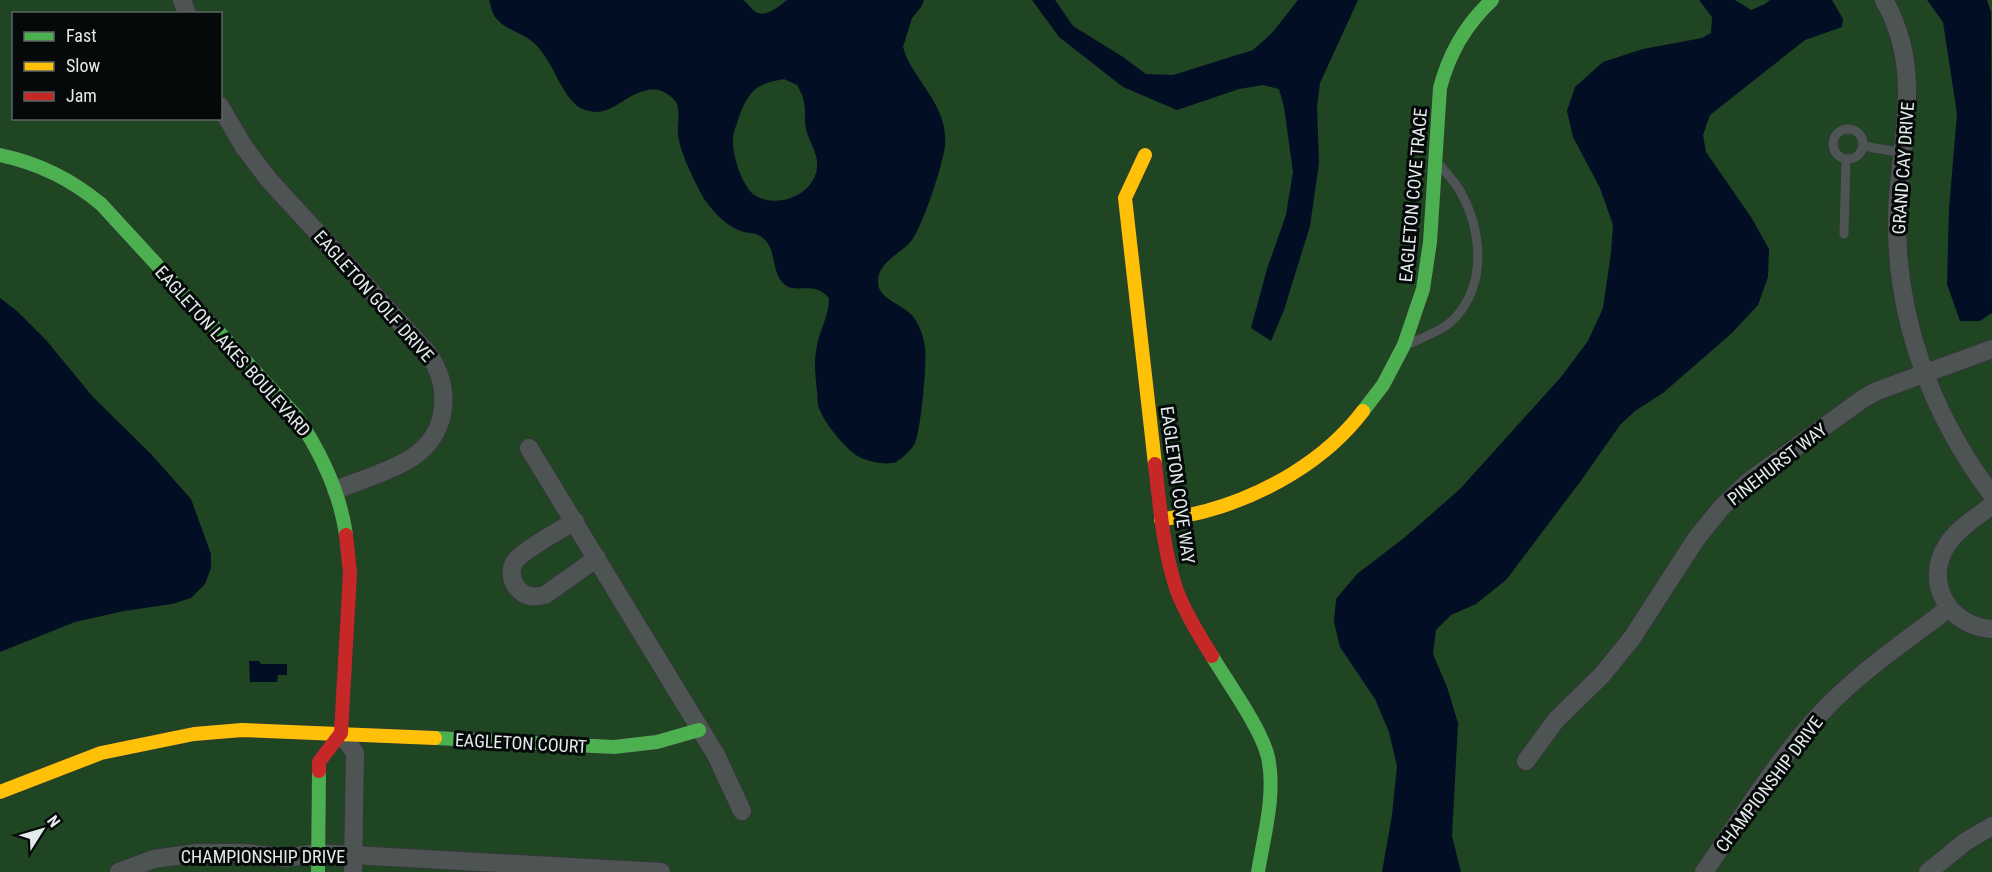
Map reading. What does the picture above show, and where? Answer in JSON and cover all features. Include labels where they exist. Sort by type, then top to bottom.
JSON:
[{"type":"street","name":"EAGLETON COVE TRACE","points":[[1161,519],[1214,510],[1239,502],[1274,486],[1306,466],[1336,442],[1378,394],[1404,346],[1420,301],[1428,263],[1440,88],[1450,54],[1468,24],[1492,0]]},
{"type":"street","name":"GRAND CAY DRIVE","points":[[1884,0],[1900,35],[1909,89],[1897,220],[1899,266],[1911,332],[1924,374],[1942,416],[1992,495]]},
{"type":"street","name":"EAGLETON GOLF DRIVE","points":[[222,109],[244,147],[269,180],[426,351],[440,371],[444,408],[438,429],[423,449],[402,462],[336,490]]},
{"type":"street","name":"EAGLETON LAKES BOULEVARD","points":[[0,155],[37,165],[62,176],[101,204],[297,417],[322,457],[336,490],[349,549],[350,573],[341,733]]},
{"type":"street","name":"EAGLETON COVE WAY","points":[[1145,155],[1125,198],[1168,565],[1190,620],[1258,732],[1268,757],[1271,794],[1258,872]]},
{"type":"street","name":"PINEHURST WAY","points":[[1526,761],[1556,720],[1602,675],[1632,638],[1696,539],[1749,481],[1858,401],[1877,391],[1992,349]]},
{"type":"street","points":[[530,448],[716,755],[742,811]]},
{"type":"street","points":[[1992,505],[1948,542],[1938,566],[1938,585],[1942,598],[1949,608],[1959,619],[1971,625],[1992,629]]},
{"type":"street","points":[[574,521],[515,561],[512,570],[513,580],[518,589],[527,596],[545,595],[597,558]]},
{"type":"street","name":"CHAMPIONSHIP DRIVE","points":[[1704,872],[1792,747],[1822,712],[1856,681],[1949,608]]},
{"type":"street","name":"EAGLETON COURT","points":[[0,792],[90,757],[148,742],[194,734],[242,730],[341,733],[614,747],[644,745],[673,739],[699,730]]},
{"type":"street","points":[[318,872],[319,762],[341,733],[355,753],[354,864]]},
{"type":"street","points":[[1928,872],[1965,842],[1992,826]]},
{"type":"street","name":"CHAMPIONSHIP DRIVE","points":[[119,872],[154,859],[197,853],[247,853],[286,858],[317,853],[354,864],[661,872]]},
{"type":"lane","points":[[1853,130],[1859,134],[1863,146],[1855,157],[1846,159],[1837,154],[1833,142],[1840,131],[1853,130]]},
{"type":"lane","points":[[1863,146],[1903,153]]},
{"type":"lane","points":[[1404,346],[1439,330],[1454,319],[1470,298],[1478,265],[1479,244],[1470,212],[1460,189],[1435,159]]},
{"type":"lane","points":[[1844,234],[1846,159]]},
{"type":"green space","points":[[0,0],[1992,0],[1992,872],[0,872]]},
{"type":"water","points":[[489,0],[743,0],[754,11],[763,14],[787,0],[924,0],[912,18],[903,47],[910,64],[940,114],[945,146],[941,166],[922,222],[908,245],[882,268],[878,281],[882,293],[910,313],[923,336],[924,381],[919,424],[915,443],[904,456],[892,463],[865,459],[851,451],[828,425],[818,405],[815,364],[817,345],[827,314],[829,298],[817,290],[794,288],[784,284],[777,274],[771,249],[764,239],[757,234],[744,232],[732,226],[711,208],[703,197],[681,149],[675,100],[662,91],[653,90],[636,94],[613,107],[598,112],[579,107],[568,96],[540,49],[529,39],[499,21],[494,15]],"holes":[[[784,79],[797,85],[804,102],[806,129],[817,158],[817,168],[809,185],[794,197],[785,200],[765,200],[751,192],[739,171],[734,154],[734,131],[746,100],[760,86]]]},
{"type":"water","points":[[1032,0],[1055,0],[1073,26],[1146,74],[1173,75],[1253,50],[1272,33],[1298,0],[1358,0],[1320,83],[1317,107],[1319,163],[1310,226],[1284,310],[1271,341],[1251,328],[1267,269],[1286,215],[1293,172],[1284,107],[1279,89],[1263,85],[1239,89],[1177,110],[1123,87],[1059,37]]},
{"type":"water","points":[[1699,0],[1735,0],[1751,10],[1770,0],[1832,0],[1843,19],[1842,27],[1805,40],[1710,115],[1703,135],[1706,152],[1751,217],[1769,249],[1768,277],[1758,305],[1732,333],[1663,393],[1635,411],[1620,425],[1506,580],[1476,604],[1451,615],[1436,630],[1433,654],[1447,687],[1458,723],[1452,836],[1461,872],[1382,872],[1392,815],[1397,766],[1389,732],[1375,699],[1340,647],[1334,622],[1336,599],[1357,574],[1404,538],[1460,489],[1561,377],[1588,341],[1603,308],[1613,225],[1600,188],[1573,137],[1567,111],[1575,87],[1603,62],[1643,49],[1702,38],[1711,33],[1712,17]]},
{"type":"water","points":[[1927,0],[1987,0],[1991,12],[1992,313],[1980,321],[1960,321],[1947,284],[1949,209],[1957,114],[1943,22]]},
{"type":"water","points":[[0,298],[17,311],[46,340],[93,397],[151,454],[191,499],[211,554],[211,568],[205,584],[191,598],[172,604],[124,611],[75,622],[0,652]]},
{"type":"water","points":[[249,661],[259,661],[261,664],[287,664],[287,675],[278,675],[277,682],[250,682]]},
{"type":"traffic: fast","points":[[1363,411],[1383,385],[1404,345],[1423,289],[1430,242],[1440,88],[1444,75],[1459,40],[1492,0]]},
{"type":"traffic: fast","points":[[0,155],[54,173],[101,204],[297,417],[328,473],[339,503],[346,535]]},
{"type":"traffic: fast","points":[[1212,656],[1259,733],[1268,757],[1270,800],[1258,872]]},
{"type":"traffic: fast","points":[[435,738],[614,747],[657,742],[699,730]]},
{"type":"traffic: fast","points":[[318,872],[319,771]]},
{"type":"traffic: slow","points":[[1145,155],[1125,198],[1155,464]]},
{"type":"traffic: slow","points":[[1161,520],[1228,504],[1272,485],[1313,460],[1348,429],[1363,411]]},
{"type":"traffic: slow","points":[[0,792],[101,753],[194,734],[242,730],[435,738]]},
{"type":"traffic: jam","points":[[1155,464],[1172,576],[1184,608],[1212,656]]},
{"type":"traffic: jam","points":[[319,771],[319,762],[341,733],[350,573],[346,535]]}]
